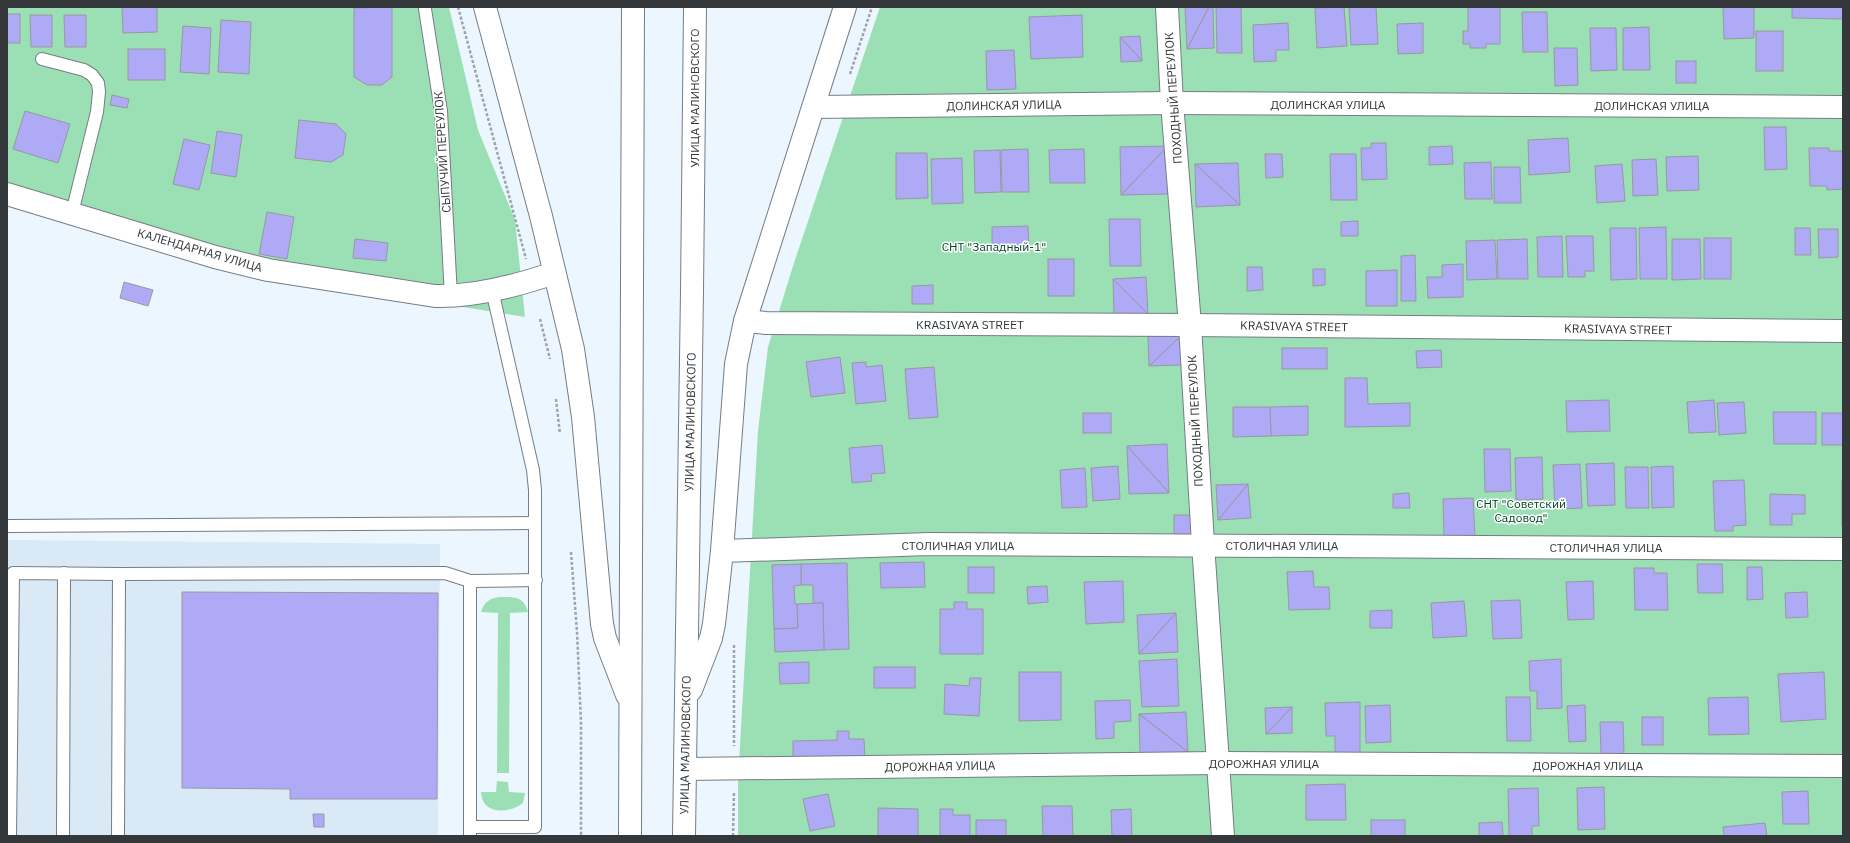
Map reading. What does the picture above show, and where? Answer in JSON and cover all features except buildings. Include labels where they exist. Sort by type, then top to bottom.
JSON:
[{"type":"main road","points":[[485,7],[541,216],[572,349],[583,417],[602,624],[605,638],[632,706]]},
{"type":"main road","points":[[630,836],[632,706],[633,7]]},
{"type":"main road","name":"УЛИЦА МАЛИНОВСКОГО","points":[[684,836],[695,7]]},
{"type":"main road","points":[[686,704],[711,638],[722,551],[736,364],[745,321],[845,7]]},
{"type":"main road","name":"ПОХОДНЫЙ ПЕРЕУЛОК","points":[[1167,7],[1172,103],[1190,325],[1203,544],[1224,836]]},
{"type":"main road","name":"ДОЛИНСКАЯ УЛИЦА","points":[[814,107],[1172,103],[1843,107]]},
{"type":"main road","name":"КАЛЕНДАРНАЯ УЛИЦА","points":[[7,194],[72,212],[215,257],[268,270],[436,296],[451,296],[492,290],[554,273]]},
{"type":"main road","name":"KRASIVAYA STREET","points":[[745,321],[766,323],[1843,331]]},
{"type":"main road","name":"СТОЛИЧНАЯ УЛИЦА","points":[[722,551],[929,544],[1203,544],[1843,549]]},
{"type":"main road","name":"ДОРОЖНАЯ УЛИЦА","points":[[685,770],[735,768],[1218,763],[1843,766]]},
{"type":"lane","name":"СЫПУЧИЙ ПЕРЕУЛОК","points":[[425,9],[441,111],[451,296]]},
{"type":"lane","points":[[42,59],[84,70],[92,75],[98,83],[99,92],[97,112],[72,212]]},
{"type":"lane","points":[[470,581],[470,831],[535,831],[535,490],[533,470],[492,290]]},
{"type":"lane","points":[[7,526],[535,524]]},
{"type":"lane","points":[[10,836],[13,573],[445,573],[470,581],[536,580]]},
{"type":"lane","points":[[63,836],[64,573]]},
{"type":"lane","points":[[118,836],[119,574]]},
{"type":"path","points":[[458,7],[531,280],[551,366]]},
{"type":"path","points":[[839,106],[872,7]]},
{"type":"path","points":[[555,395],[560,439]]},
{"type":"path","points":[[570,546],[577,632],[581,722],[581,836]]},
{"type":"path","points":[[733,836],[735,768],[734,644]]},
{"type":"shaded area","points":[[7,540],[440,544],[438,836],[7,836]]},
{"type":"green space","points":[[7,7],[449,7],[478,130],[515,220],[525,317],[225,269],[7,192]]},
{"type":"green space","points":[[880,7],[1843,7],[1843,836],[738,836],[738,781],[758,431],[768,347],[793,266]]},
{"type":"green space","points":[[493,598],[518,598],[524,603],[528,612],[510,613],[509,773],[497,773],[498,613],[481,612],[488,601]]},
{"type":"green space","points":[[497,781],[508,782],[509,792],[525,793],[523,803],[517,807],[504,810],[497,810],[486,805],[481,792],[496,792]]},
{"type":"park label","name":"СНТ \"Западный-1\"","points":[[994,246]]},
{"type":"park label","name":"СНТ \"Советский Садовод\"","points":[[1521,510]]}]
